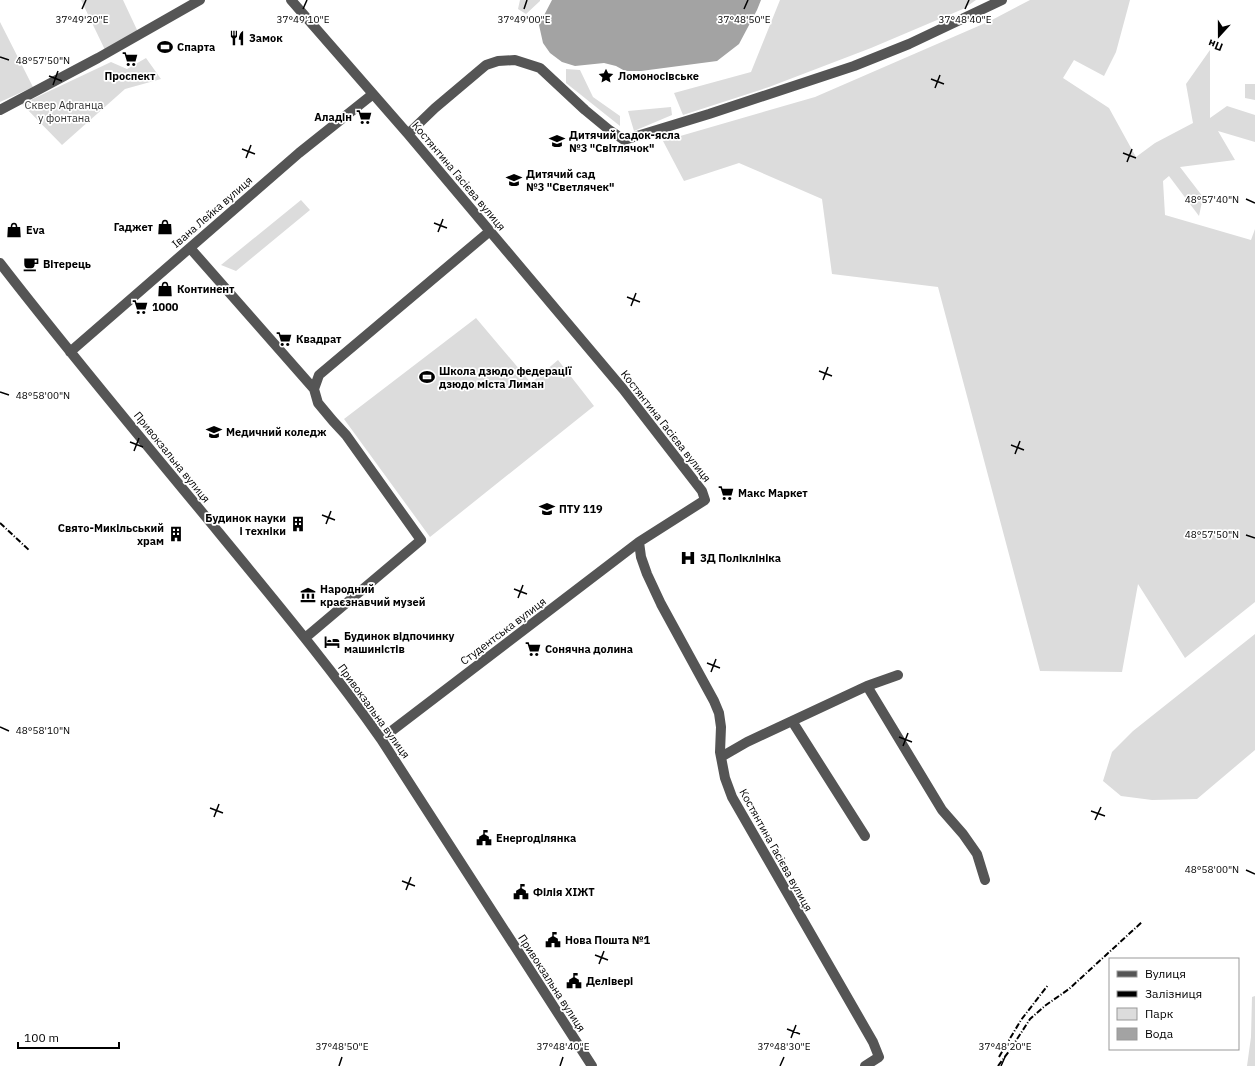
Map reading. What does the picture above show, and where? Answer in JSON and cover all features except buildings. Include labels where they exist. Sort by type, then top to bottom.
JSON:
[{"type":"street","points":[[0,110],[98,58],[200,0]]},
{"type":"street","name":"Костянтина Гасієва вулиця","points":[[291,0],[490,231],[623,390],[702,491],[705,500],[640,542],[641,557],[661,604],[714,701],[719,713],[721,757],[725,778],[732,797],[782,886],[860,1018],[879,1057],[865,1066]]},
{"type":"street","points":[[408,134],[434,108],[486,65],[498,61],[514,60],[540,68],[585,110],[624,140],[709,114],[854,66],[909,44],[1002,0]]},
{"type":"street","name":"Івана Лейка вулиця","points":[[70,352],[299,153],[373,94]]},
{"type":"street","points":[[314,389],[319,375],[490,231]]},
{"type":"street","points":[[190,248],[314,389],[318,403],[346,434],[421,540],[305,638]]},
{"type":"street","name":"Привокзальна вулиця","points":[[0,263],[70,352],[305,638],[381,738],[592,1066]]},
{"type":"street","name":"Студентська вулиця","points":[[381,738],[640,542]]},
{"type":"street","points":[[721,757],[747,742],[792,721],[868,686],[898,675]]},
{"type":"street","points":[[868,686],[942,810],[963,834],[977,854],[986,880]]},
{"type":"street","points":[[792,721],[865,836]]},
{"type":"green space","points":[[81,0],[123,0],[138,32],[106,52]]},
{"type":"green space","points":[[520,0],[540,1],[526,14],[518,9]]},
{"type":"green space","points":[[780,0],[976,0],[963,9],[871,48],[769,87],[683,115],[674,93],[751,72]]},
{"type":"green space","points":[[1030,0],[1130,0],[1116,52],[1104,76],[1074,60],[1063,78],[1109,108],[1136,157],[1155,143],[1193,123],[1186,84],[1210,50],[1210,118],[1227,106],[1255,115],[1255,142],[1218,131],[1235,160],[1180,167],[1203,197],[1199,216],[1169,176],[1163,181],[1165,215],[1251,240],[1255,229],[1255,602],[1185,658],[1138,584],[1122,672],[1040,671],[938,287],[832,274],[822,199],[739,163],[684,181],[663,141],[815,97],[990,21]]},
{"type":"green space","points":[[0,22],[33,87],[0,102]]},
{"type":"green space","name":"Сквер Афганца у фонтана","points":[[146,58],[161,79],[125,89],[62,145],[22,104],[111,62],[127,69]]},
{"type":"green space","points":[[566,69],[580,70],[593,97],[620,116],[620,126],[566,83]]},
{"type":"green space","points":[[1245,84],[1255,84],[1255,100],[1245,98]]},
{"type":"green space","points":[[671,107],[672,115],[634,131],[628,111]]},
{"type":"green space","points":[[301,200],[310,210],[236,271],[221,265]]},
{"type":"green space","points":[[476,318],[531,383],[558,360],[594,406],[430,537],[344,419]]},
{"type":"green space","points":[[1255,634],[1255,750],[1197,799],[1152,800],[1121,796],[1103,781],[1112,752],[1133,731]]},
{"type":"green space","points":[[1255,996],[1255,1066],[1247,1066],[1251,1037],[1252,997]]},
{"type":"water","name":"Ломоносівське","points":[[552,0],[761,0],[739,44],[717,61],[641,71],[625,71],[616,66],[604,63],[575,66],[562,62],[550,53],[543,43],[539,25]]},
{"type":"railway","points":[[0,523],[30,551]]},
{"type":"railway","points":[[998,1066],[1030,1019],[1046,1005],[1069,989],[1142,922]]},
{"type":"railway","points":[[999,1057],[1021,1020],[1048,985]]},
{"type":"place","name":"Замок","points":[[237,38]]},
{"type":"place","name":"Спарта","points":[[165,47]]},
{"type":"place","name":"Проспект","points":[[130,59]]},
{"type":"place","name":"Ломоносівське","points":[[606,76]]},
{"type":"place","name":"Аладін","points":[[364,117]]},
{"type":"place","name":"Дитячий садок-ясла №3 \"Світлячок\"","points":[[557,141]]},
{"type":"place","name":"Дитячий сад №3 \"Светлячек\"","points":[[514,180]]},
{"type":"place","name":"Гаджет","points":[[165,227]]},
{"type":"place","name":"Eva","points":[[14,230]]},
{"type":"place","name":"Вітерець","points":[[31,264]]},
{"type":"place","name":"Континент","points":[[165,289]]},
{"type":"place","name":"1000","points":[[140,307]]},
{"type":"place","name":"Квадрат","points":[[284,339]]},
{"type":"place","name":"Школа дзюдо федерації дзюдо міста Лиман","points":[[427,377]]},
{"type":"place","name":"Медичний коледж","points":[[214,432]]},
{"type":"place","name":"Макс Маркет","points":[[726,493]]},
{"type":"place","name":"ПТУ 119","points":[[547,509]]},
{"type":"place","name":"Будинок науки і техніки","points":[[298,524]]},
{"type":"place","name":"Свято-Микільський храм","points":[[176,534]]},
{"type":"place","name":"ЗД Поліклініка","points":[[688,558]]},
{"type":"place","name":"Народний краєзнавчий музей","points":[[308,595]]},
{"type":"place","name":"Будинок відпочинку машиністів","points":[[332,642]]},
{"type":"place","name":"Сонячна долина","points":[[533,649]]},
{"type":"place","name":"Енергоділянка","points":[[484,838]]},
{"type":"place","name":"Філія ХІЖТ","points":[[521,892]]},
{"type":"place","name":"Нова Пошта №1","points":[[553,940]]},
{"type":"place","name":"Делівері","points":[[574,981]]}]
